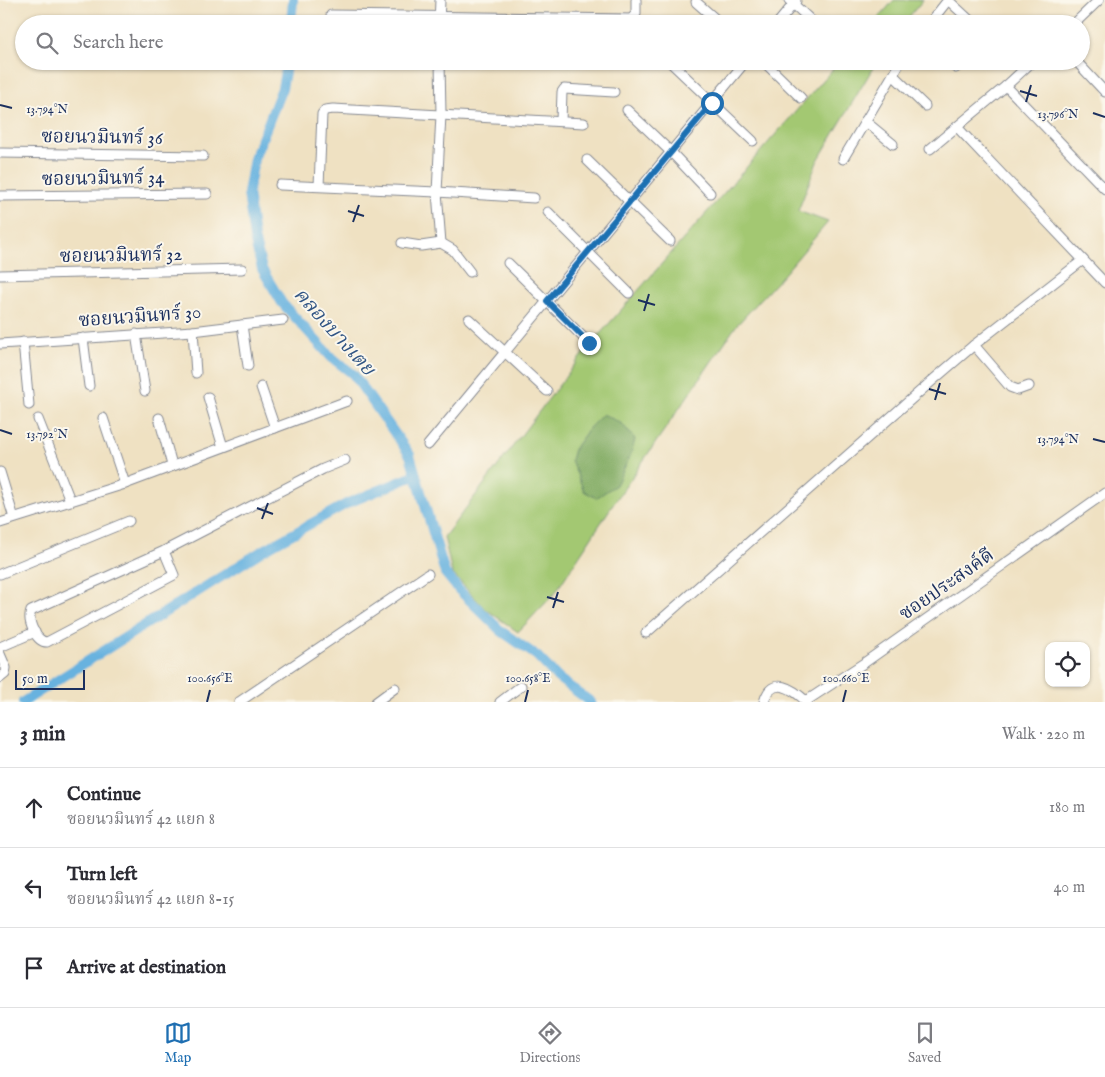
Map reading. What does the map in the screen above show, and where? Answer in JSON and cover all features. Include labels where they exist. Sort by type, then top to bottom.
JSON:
[{"type":"street","points":[[439,15],[440,0]]},
{"type":"street","points":[[635,15],[636,0]]},
{"type":"street","points":[[936,15],[948,0],[964,15]]},
{"type":"street","points":[[1083,15],[1099,0]]},
{"type":"street","points":[[783,15],[793,1],[806,15]]},
{"type":"street","points":[[696,2],[711,15]]},
{"type":"street","points":[[440,70],[441,115],[437,192],[441,243]]},
{"type":"street","points":[[678,70],[753,141]]},
{"type":"street","points":[[428,445],[739,70]]},
{"type":"street","points":[[772,70],[801,98]]},
{"type":"street","points":[[843,159],[896,70]]},
{"type":"street","points":[[930,149],[1023,70]]},
{"type":"street","points":[[1084,70],[1105,92]]},
{"type":"street","points":[[893,75],[925,106]]},
{"type":"street","points":[[1006,86],[1105,189]]},
{"type":"street","points":[[561,121],[562,92],[564,90],[614,92]]},
{"type":"street","points":[[319,186],[322,114],[326,110],[584,123]]},
{"type":"street","points":[[627,110],[710,193]]},
{"type":"street","points":[[866,121],[893,144]]},
{"type":"street","points":[[957,126],[1105,283]]},
{"type":"street","name":"ซอยนวมินทร์ 36","points":[[0,153],[203,156]]},
{"type":"street","points":[[587,160],[670,241]]},
{"type":"street","points":[[280,185],[534,198]]},
{"type":"street","name":"ซอยนวมินทร์ 34","points":[[0,196],[207,194]]},
{"type":"street","points":[[548,212],[629,293]]},
{"type":"street","points":[[402,243],[421,246],[441,243],[453,250],[470,272]]},
{"type":"street","points":[[646,633],[974,345],[1083,260]]},
{"type":"street","points":[[508,263],[589,343]]},
{"type":"street","name":"ซอยนวมินทร์ 32","points":[[0,275],[242,269]]},
{"type":"street","points":[[469,319],[547,391]]},
{"type":"street","name":"ซอยนวมินทร์ 30","points":[[0,344],[193,331],[283,320]]},
{"type":"street","points":[[242,325],[248,366]]},
{"type":"street","points":[[193,331],[196,373]]},
{"type":"street","points":[[136,334],[144,391]]},
{"type":"street","points":[[83,338],[89,386]]},
{"type":"street","points":[[23,342],[29,405]]},
{"type":"street","points":[[974,345],[1010,387],[1018,390],[1030,386]]},
{"type":"street","points":[[261,387],[275,428]]},
{"type":"street","points":[[208,397],[223,447]]},
{"type":"street","points":[[0,523],[124,484],[347,401]]},
{"type":"street","points":[[38,418],[70,500]]},
{"type":"street","points":[[103,418],[124,484]]},
{"type":"street","points":[[159,418],[172,465]]},
{"type":"street","points":[[164,551],[174,575],[47,642],[39,640],[29,620],[31,612],[164,551],[323,469],[345,460]]},
{"type":"street","points":[[0,472],[14,518]]},
{"type":"street","name":"ซอยประสงค์ดี","points":[[764,702],[772,689],[777,686],[788,687],[806,701],[864,663],[1105,493]]},
{"type":"street","points":[[0,574],[129,521]]},
{"type":"street","points":[[244,701],[428,574]]},
{"type":"street","points":[[0,647],[35,632]]},
{"type":"street","points":[[0,654],[6,668],[5,674],[0,678]]},
{"type":"street","points":[[500,702],[520,686]]},
{"type":"street","points":[[376,702],[395,688]]},
{"type":"green space","points":[[894,0],[923,0],[910,15],[881,15]]},
{"type":"green space","points":[[832,70],[872,70],[817,162],[798,211],[828,222],[736,326],[610,509],[555,593],[518,632],[484,608],[452,573],[444,537],[585,351]]},
{"type":"green space","points":[[603,414],[622,424],[635,439],[631,454],[616,485],[596,498],[584,491],[571,460],[574,449],[590,427]]},
{"type":"waterway","name":"คลองบางเตย","points":[[292,15],[293,0]]},
{"type":"waterway","name":"คลองบางเตย","points":[[285,70],[282,88],[254,159],[248,193],[254,238],[262,269],[282,303],[331,357],[353,374],[410,455],[445,573],[459,590],[501,631],[537,656],[558,678],[591,702]]},
{"type":"waterway","points":[[23,702],[262,551],[348,503],[416,475]]},
{"type":"route","points":[[589,343],[547,301],[712,103]]}]
